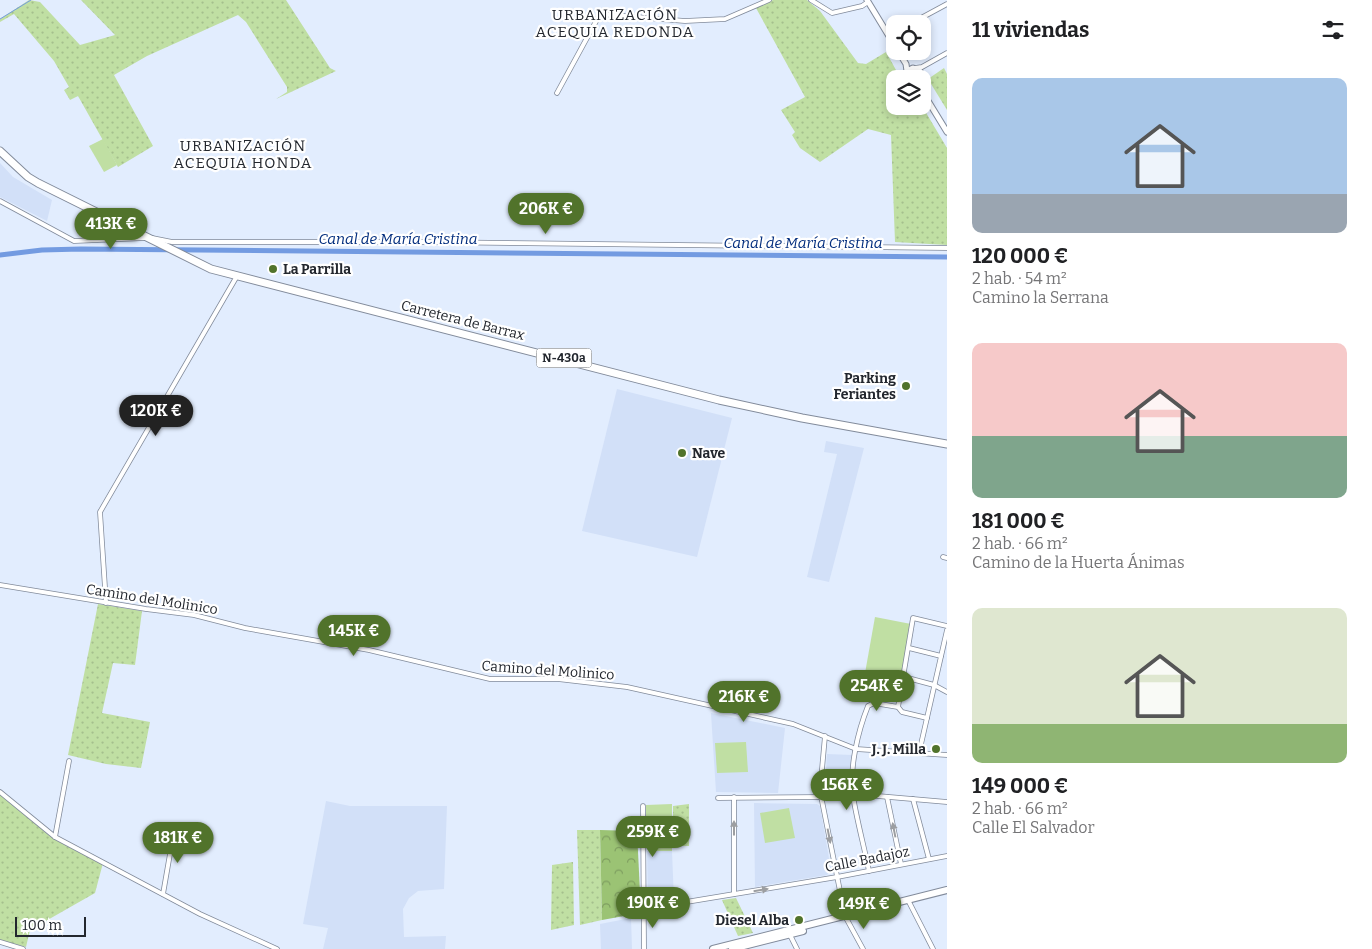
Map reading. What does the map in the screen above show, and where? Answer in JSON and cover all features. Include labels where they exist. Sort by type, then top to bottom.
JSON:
[{"type":"highway","name":"Carretera de Barrax","points":[[0,151],[28,177],[38,183],[201,265],[236,276],[718,400],[802,418],[947,444]]},
{"type":"main road","points":[[909,902],[947,890]]},
{"type":"main road","points":[[732,949],[909,902],[947,894]]},
{"type":"main road","points":[[713,949],[789,933]]},
{"type":"street","points":[[557,93],[600,14],[685,21],[725,19],[770,0]]},
{"type":"street","points":[[810,0],[832,13],[839,13],[868,1],[886,30]]},
{"type":"street","points":[[927,15],[947,4]]},
{"type":"street","points":[[909,70],[925,65],[947,53]]},
{"type":"street","points":[[904,60],[907,70]]},
{"type":"street","points":[[906,64],[914,68]]},
{"type":"street","points":[[923,70],[925,65]]},
{"type":"street","points":[[931,106],[947,132]]},
{"type":"street","points":[[0,201],[74,241],[156,238],[172,242],[426,242],[947,248]]},
{"type":"street","points":[[106,603],[100,512],[236,276]]},
{"type":"street","name":"Camino del Molinico","points":[[0,585],[106,603],[194,615],[245,628],[369,650],[490,679],[558,679],[593,682],[793,724],[856,749],[947,755]]},
{"type":"street","points":[[898,707],[913,618],[947,626]]},
{"type":"street","points":[[919,753],[947,630]]},
{"type":"street","points":[[909,648],[941,656]]},
{"type":"street","points":[[904,677],[934,685],[947,692]]},
{"type":"street","points":[[869,871],[852,794],[856,749],[868,706],[874,702],[898,707],[902,712],[927,718]]},
{"type":"street","points":[[825,736],[820,791],[847,918],[863,949]]},
{"type":"street","points":[[55,837],[69,761]]},
{"type":"street","points":[[820,791],[947,802]]},
{"type":"street","points":[[0,792],[55,837],[200,914],[277,949]]},
{"type":"street","points":[[718,798],[821,796]]},
{"type":"street","points":[[887,797],[900,864]]},
{"type":"street","points":[[734,798],[734,894]]},
{"type":"street","points":[[913,799],[929,859]]},
{"type":"street","points":[[643,806],[644,949]]},
{"type":"street","points":[[163,894],[174,831]]},
{"type":"street","name":"Calle Badajoz","points":[[644,909],[837,877],[947,856]]},
{"type":"street","points":[[909,902],[932,948],[926,949]]},
{"type":"street","points":[[789,933],[797,949]]},
{"type":"street","points":[[0,942],[23,949]]},
{"type":"shaded area","points":[[0,163],[13,177],[52,200],[47,221],[0,197]]},
{"type":"shaded area","points":[[617,389],[732,418],[697,557],[582,531]]},
{"type":"shaded area","points":[[826,441],[864,448],[829,582],[807,577],[837,454],[824,452]]},
{"type":"shaded area","points":[[711,713],[785,728],[778,793],[716,792]]},
{"type":"shaded area","points":[[827,754],[852,755],[850,789],[825,788]]},
{"type":"shaded area","points":[[326,801],[350,806],[447,806],[444,889],[418,891],[409,898],[403,909],[404,937],[446,936],[445,949],[323,949],[328,928],[303,924]]},
{"type":"shaded area","points":[[754,803],[817,804],[820,806],[831,870],[827,875],[755,887]]},
{"type":"shaded area","points":[[647,851],[672,851],[674,901],[669,902],[668,898],[656,898],[655,903],[648,903]]},
{"type":"shaded area","points":[[631,918],[632,949],[601,949],[600,924]]},
{"type":"green space","points":[[29,0],[40,2],[80,45],[115,35],[81,0],[286,0],[330,68],[336,71],[276,99],[287,92],[287,87],[246,22],[238,15],[147,56],[114,75],[153,146],[118,167],[78,96],[70,100],[64,90],[69,87],[54,61],[14,14],[0,22],[0,19]]},
{"type":"green space","points":[[773,0],[807,0],[820,11],[858,63],[866,64],[886,52],[886,60],[890,60],[896,70],[886,70],[886,115],[927,115],[947,148],[947,245],[895,242],[891,135],[868,129],[820,162],[800,148],[792,135],[795,132],[781,110],[805,97],[756,8]]},
{"type":"green space","points":[[944,68],[947,74],[947,110],[931,84],[931,77]]},
{"type":"green space","points":[[103,139],[117,165],[104,172],[89,146]]},
{"type":"green space","points":[[98,604],[142,611],[135,665],[113,663],[102,713],[150,722],[141,768],[106,764],[68,755]]},
{"type":"green space","points":[[875,617],[911,624],[899,697],[862,690]]},
{"type":"green space","points":[[746,742],[748,772],[717,773],[715,743]]},
{"type":"green space","points":[[0,794],[49,835],[103,863],[95,893],[30,930],[26,947],[0,940]]},
{"type":"green space","points":[[672,804],[672,851],[652,851],[654,845],[654,816],[646,816],[646,805]]},
{"type":"green space","points":[[689,804],[689,846],[673,846],[673,806]]},
{"type":"green space","points":[[789,808],[795,838],[765,843],[760,813]]},
{"type":"green space","points":[[577,830],[600,830],[602,920],[580,925]]},
{"type":"green space","points":[[600,830],[637,831],[641,913],[602,920]]},
{"type":"green space","points":[[573,862],[574,925],[551,930],[552,865]]},
{"type":"green space","points":[[736,898],[753,933],[738,936],[722,900]]},
{"type":"waterway","points":[[0,19],[31,0]]},
{"type":"waterway","name":"Canal de María Cristina","points":[[0,255],[42,250],[81,249],[947,257]]},
{"type":"place","name":"La Parrilla","points":[[273,269]]},
{"type":"place","name":"Parking Feriantes","points":[[906,386]]},
{"type":"place","name":"Nave","points":[[682,453]]},
{"type":"place","name":"J. J. Milla","points":[[936,749]]},
{"type":"place","name":"Diesel Alba","points":[[799,920]]},
{"type":"district","name":"URBANIZACIÓN ACEQUIA REDONDA","points":[[615,24]]},
{"type":"district","name":"URBANIZACIÓN ACEQUIA HONDA","points":[[243,154]]}]
